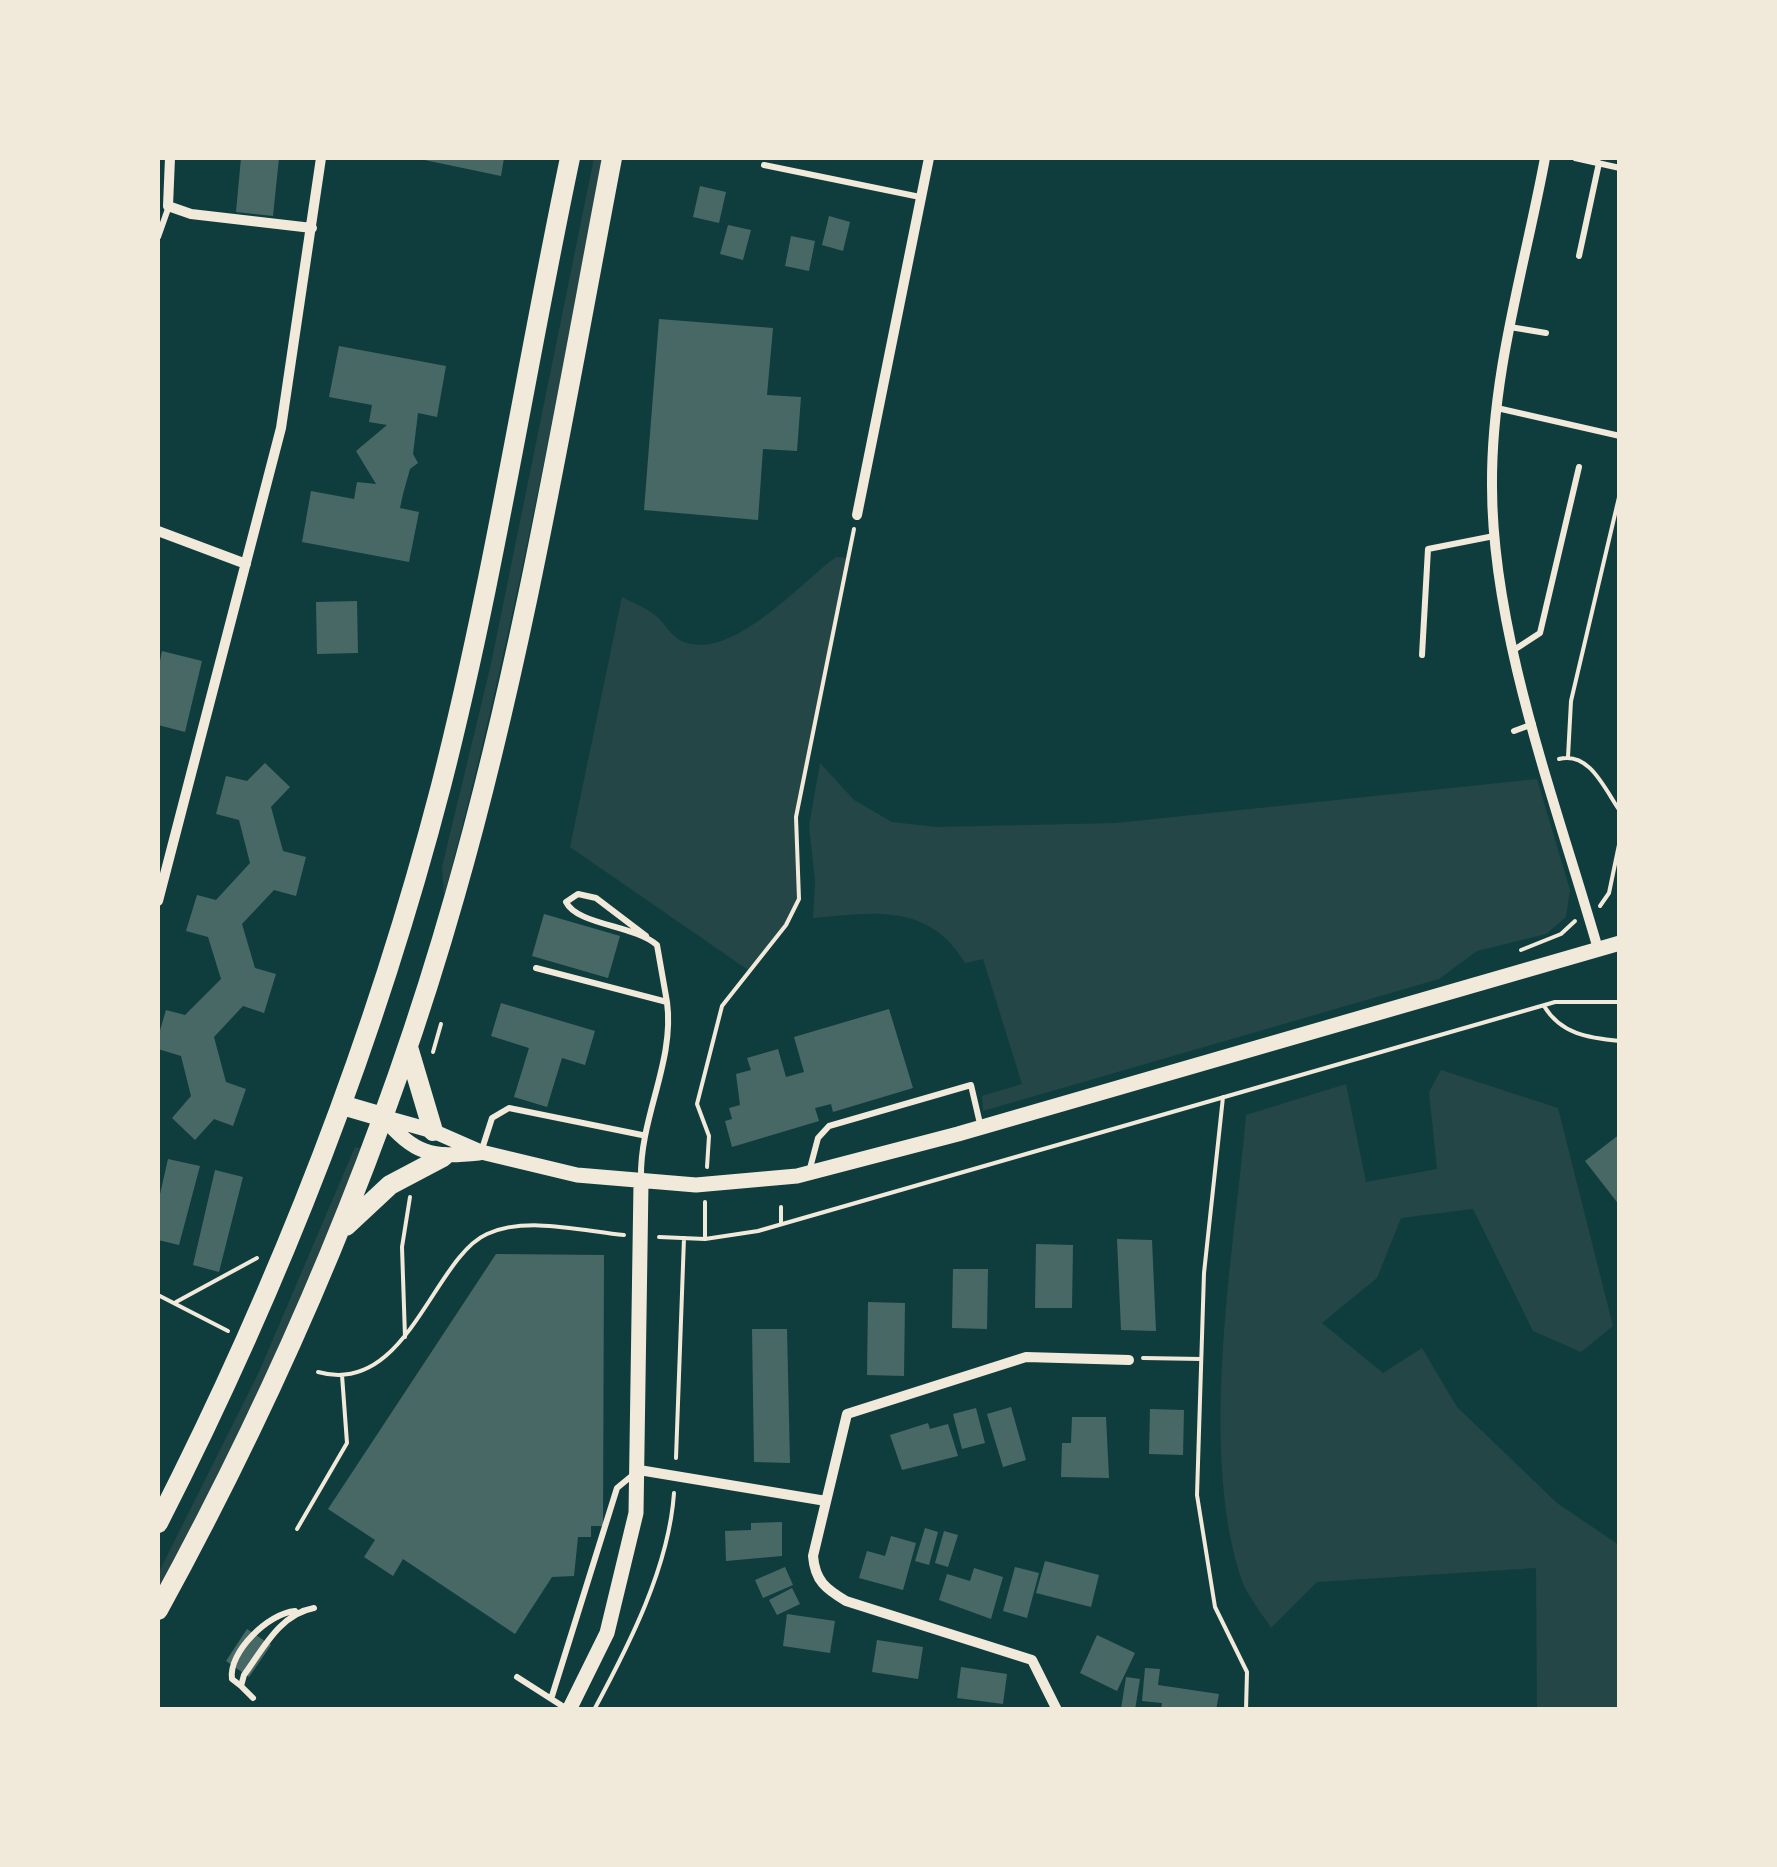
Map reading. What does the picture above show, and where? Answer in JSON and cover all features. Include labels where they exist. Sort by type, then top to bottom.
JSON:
[{"type":"highway","points":[[158,1524],[277,1276],[342,1105],[394,952],[441,786],[570,158]]},
{"type":"highway","points":[[158,1610],[236,1466],[341,1230],[408,1047],[486,777],[612,158]]},
{"type":"highway","points":[[408,1047],[433,1131]]},
{"type":"highway","points":[[342,1105],[383,1117]]},
{"type":"highway","points":[[341,1230],[390,1185],[443,1157]]},
{"type":"main road","points":[[383,1117],[433,1131],[481,1152],[577,1175],[641,1183],[706,1184],[808,1173],[981,1128],[1620,944]]},
{"type":"main road","points":[[383,1117],[408,1146],[443,1157],[481,1152]]},
{"type":"main road","points":[[568,1710],[607,1632],[634,1527],[639,1470],[641,1183]]},
{"type":"street","points":[[170,158],[169,206],[191,214],[312,228]]},
{"type":"street","points":[[158,901],[291,380],[321,158]]},
{"type":"street","points":[[857,514],[880,384],[929,158]]},
{"type":"street","points":[[1545,158],[1496,407],[1494,536],[1514,650],[1598,949]]},
{"type":"street","points":[[158,531],[246,564]]},
{"type":"street","points":[[1057,1710],[1032,1660],[846,1601],[824,1588],[814,1572],[813,1556],[847,1414],[1026,1357],[1128,1360]]},
{"type":"street","points":[[639,1470],[826,1500]]},
{"type":"lane","points":[[1575,158],[1620,168]]},
{"type":"lane","points":[[1579,256],[1599,163]]},
{"type":"lane","points":[[764,165],[921,198]]},
{"type":"lane","points":[[158,237],[169,206]]},
{"type":"lane","points":[[1509,327],[1546,333]]},
{"type":"lane","points":[[1496,407],[1620,436]]},
{"type":"lane","points":[[1514,650],[1540,634],[1579,467]]},
{"type":"lane","points":[[1422,654],[1428,550],[1494,536]]},
{"type":"lane","points":[[1514,732],[1534,724]]},
{"type":"lane","points":[[641,1183],[642,1135],[670,1028],[661,957],[646,936],[587,894],[578,894],[566,902],[578,914],[646,936]]},
{"type":"lane","points":[[536,968],[668,1002]]},
{"type":"lane","points":[[808,1173],[818,1138],[830,1126],[971,1085],[981,1128]]},
{"type":"lane","points":[[481,1152],[492,1118],[509,1108],[642,1135]]},
{"type":"lane","points":[[552,1696],[617,1488],[639,1470]]},
{"type":"lane","points":[[253,1698],[232,1678],[232,1667],[263,1623],[282,1612],[314,1608]]},
{"type":"lane","points":[[241,1686],[272,1636],[296,1611]]},
{"type":"lane","points":[[517,1677],[552,1696],[568,1710]]},
{"type":"path","points":[[1568,757],[1571,700],[1620,493]]},
{"type":"path","points":[[704,1238],[708,1136],[697,1104],[722,1006],[786,925],[799,900],[796,816],[857,514]]},
{"type":"path","points":[[1544,763],[1568,757],[1591,770],[1620,811]]},
{"type":"path","points":[[1521,950],[1561,934],[1587,911],[1606,901],[1620,840]]},
{"type":"path","points":[[318,1372],[342,1374],[376,1360],[406,1337],[468,1249],[490,1232],[526,1227],[704,1238],[781,1224],[1544,1006],[1572,1000],[1620,1002]]},
{"type":"path","points":[[1544,1006],[1552,1020],[1572,1033],[1620,1040]]},
{"type":"path","points":[[1222,1097],[1204,1273],[1196,1444],[1199,1525],[1215,1607],[1247,1672],[1246,1710]]},
{"type":"path","points":[[406,1337],[402,1246],[414,1188]]},
{"type":"path","points":[[824,1199],[830,1210]]},
{"type":"path","points":[[781,1208],[781,1224]]},
{"type":"path","points":[[176,1302],[262,1256]]},
{"type":"path","points":[[158,1295],[228,1331]]},
{"type":"path","points":[[1128,1360],[1201,1359]]},
{"type":"path","points":[[297,1529],[347,1443],[342,1374]]},
{"type":"shaded area","points":[[594,158],[604,158],[549,436],[490,713],[444,896],[442,867],[491,664]]},
{"type":"shaded area","points":[[836,557],[848,558],[795,814],[799,900],[790,919],[748,970],[570,847],[622,597],[652,613],[678,639],[697,645],[718,642],[762,618]]},
{"type":"shaded area","points":[[820,763],[854,800],[892,822],[936,827],[1116,823],[1537,779],[1570,890],[1566,917],[1546,934],[1477,951],[1439,979],[983,1111],[982,1096],[1022,1084],[983,959],[965,963],[935,930],[899,916],[813,918],[815,881],[809,826]]},
{"type":"shaded area","points":[[1441,1070],[1558,1108],[1613,1326],[1581,1352],[1533,1331],[1473,1209],[1401,1218],[1377,1278],[1322,1323],[1383,1373],[1422,1348],[1457,1407],[1557,1503],[1619,1545],[1619,1709],[1537,1709],[1536,1568],[1317,1582],[1271,1628],[1240,1575],[1228,1522],[1221,1407],[1228,1286],[1246,1115],[1346,1084],[1366,1182],[1437,1169],[1429,1092]]},
{"type":"shaded area","points":[[355,1147],[363,1149],[269,1377],[158,1595],[158,1574],[259,1372]]},
{"type":"building","points":[[241,158],[279,158],[273,216],[236,212]]},
{"type":"building","points":[[415,158],[504,158],[501,176]]},
{"type":"building","points":[[700,186],[726,192],[719,223],[693,217]]},
{"type":"building","points":[[829,216],[850,222],[843,251],[822,245]]},
{"type":"building","points":[[728,225],[751,230],[743,260],[720,254]]},
{"type":"building","points":[[791,236],[815,241],[809,271],[785,266]]},
{"type":"building","points":[[659,319],[773,328],[767,395],[801,397],[797,451],[763,449],[758,520],[644,510]]},
{"type":"building","points":[[339,346],[446,366],[437,417],[418,413],[413,454],[418,463],[410,469],[400,508],[419,512],[409,562],[302,542],[311,491],[354,499],[357,482],[376,484],[356,451],[387,425],[369,422],[372,405],[329,397]]},
{"type":"building","points":[[357,601],[358,653],[317,654],[316,602]]},
{"type":"building","points":[[162,651],[202,661],[185,732],[158,725]]},
{"type":"building","points":[[265,763],[290,787],[271,807],[283,851],[306,857],[296,896],[274,890],[242,924],[255,968],[276,974],[264,1013],[243,1006],[214,1037],[226,1082],[246,1089],[233,1126],[214,1119],[195,1140],[172,1118],[191,1096],[181,1056],[158,1049],[158,1037],[166,1010],[185,1015],[221,979],[208,937],[186,931],[197,895],[216,900],[250,863],[239,820],[216,814],[226,776],[247,781]]},
{"type":"building","points":[[544,914],[620,936],[608,978],[532,956]]},
{"type":"building","points":[[501,1003],[595,1031],[585,1065],[562,1058],[547,1107],[514,1097],[529,1048],[491,1036]]},
{"type":"building","points":[[889,1009],[913,1088],[833,1112],[831,1104],[815,1108],[819,1121],[732,1147],[725,1121],[732,1119],[729,1108],[740,1105],[736,1074],[751,1070],[747,1058],[778,1049],[786,1077],[804,1072],[794,1037]]},
{"type":"building","points":[[1620,1134],[1620,1206],[1585,1161]]},
{"type":"building","points":[[168,1159],[200,1166],[179,1245],[158,1240],[158,1203]]},
{"type":"building","points":[[215,1170],[243,1177],[219,1272],[193,1265]]},
{"type":"building","points":[[1117,1239],[1152,1240],[1156,1331],[1121,1330]]},
{"type":"building","points":[[1036,1244],[1073,1245],[1072,1308],[1035,1308]]},
{"type":"building","points":[[496,1254],[604,1255],[603,1526],[591,1526],[591,1537],[578,1537],[574,1576],[552,1577],[515,1634],[403,1559],[393,1576],[364,1557],[375,1540],[328,1509]]},
{"type":"building","points":[[953,1269],[988,1269],[987,1329],[952,1328]]},
{"type":"building","points":[[868,1302],[905,1303],[904,1376],[867,1375]]},
{"type":"building","points":[[752,1329],[787,1329],[790,1463],[754,1462]]},
{"type":"building","points":[[1011,1407],[1026,1460],[1003,1467],[987,1414]]},
{"type":"building","points":[[976,1408],[985,1443],[962,1449],[953,1414]]},
{"type":"building","points":[[1150,1409],[1184,1410],[1183,1455],[1149,1454]]},
{"type":"building","points":[[1072,1417],[1106,1417],[1109,1478],[1061,1477],[1062,1443],[1071,1443]]},
{"type":"building","points":[[928,1423],[930,1429],[948,1424],[958,1456],[902,1470],[890,1435]]},
{"type":"building","points":[[782,1522],[782,1556],[726,1561],[725,1531],[751,1530],[751,1523]]},
{"type":"building","points":[[925,1528],[938,1532],[929,1565],[915,1561]]},
{"type":"building","points":[[944,1531],[958,1535],[948,1567],[935,1563]]},
{"type":"building","points":[[891,1536],[916,1543],[903,1590],[859,1578],[867,1551],[885,1556]]},
{"type":"building","points":[[1045,1561],[1099,1575],[1091,1607],[1036,1593]]},
{"type":"building","points":[[785,1567],[793,1585],[763,1598],[755,1580]]},
{"type":"building","points":[[1015,1567],[1039,1573],[1027,1618],[1003,1611]]},
{"type":"building","points":[[974,1568],[1003,1577],[991,1619],[939,1600],[947,1574],[970,1581]]},
{"type":"building","points":[[792,1588],[800,1604],[777,1615],[769,1600]]},
{"type":"building","points":[[787,1614],[835,1621],[830,1653],[783,1646]]},
{"type":"building","points":[[247,1629],[271,1645],[249,1677],[226,1661]]},
{"type":"building","points":[[1097,1635],[1135,1653],[1117,1691],[1080,1673]]},
{"type":"building","points":[[877,1640],[923,1647],[918,1679],[872,1672]]},
{"type":"building","points":[[961,1667],[1007,1674],[1003,1704],[957,1698]]},
{"type":"building","points":[[1145,1668],[1160,1669],[1158,1685],[1219,1694],[1216,1710],[1161,1710],[1162,1703],[1142,1701]]},
{"type":"building","points":[[1126,1677],[1140,1679],[1135,1710],[1121,1709]]}]
